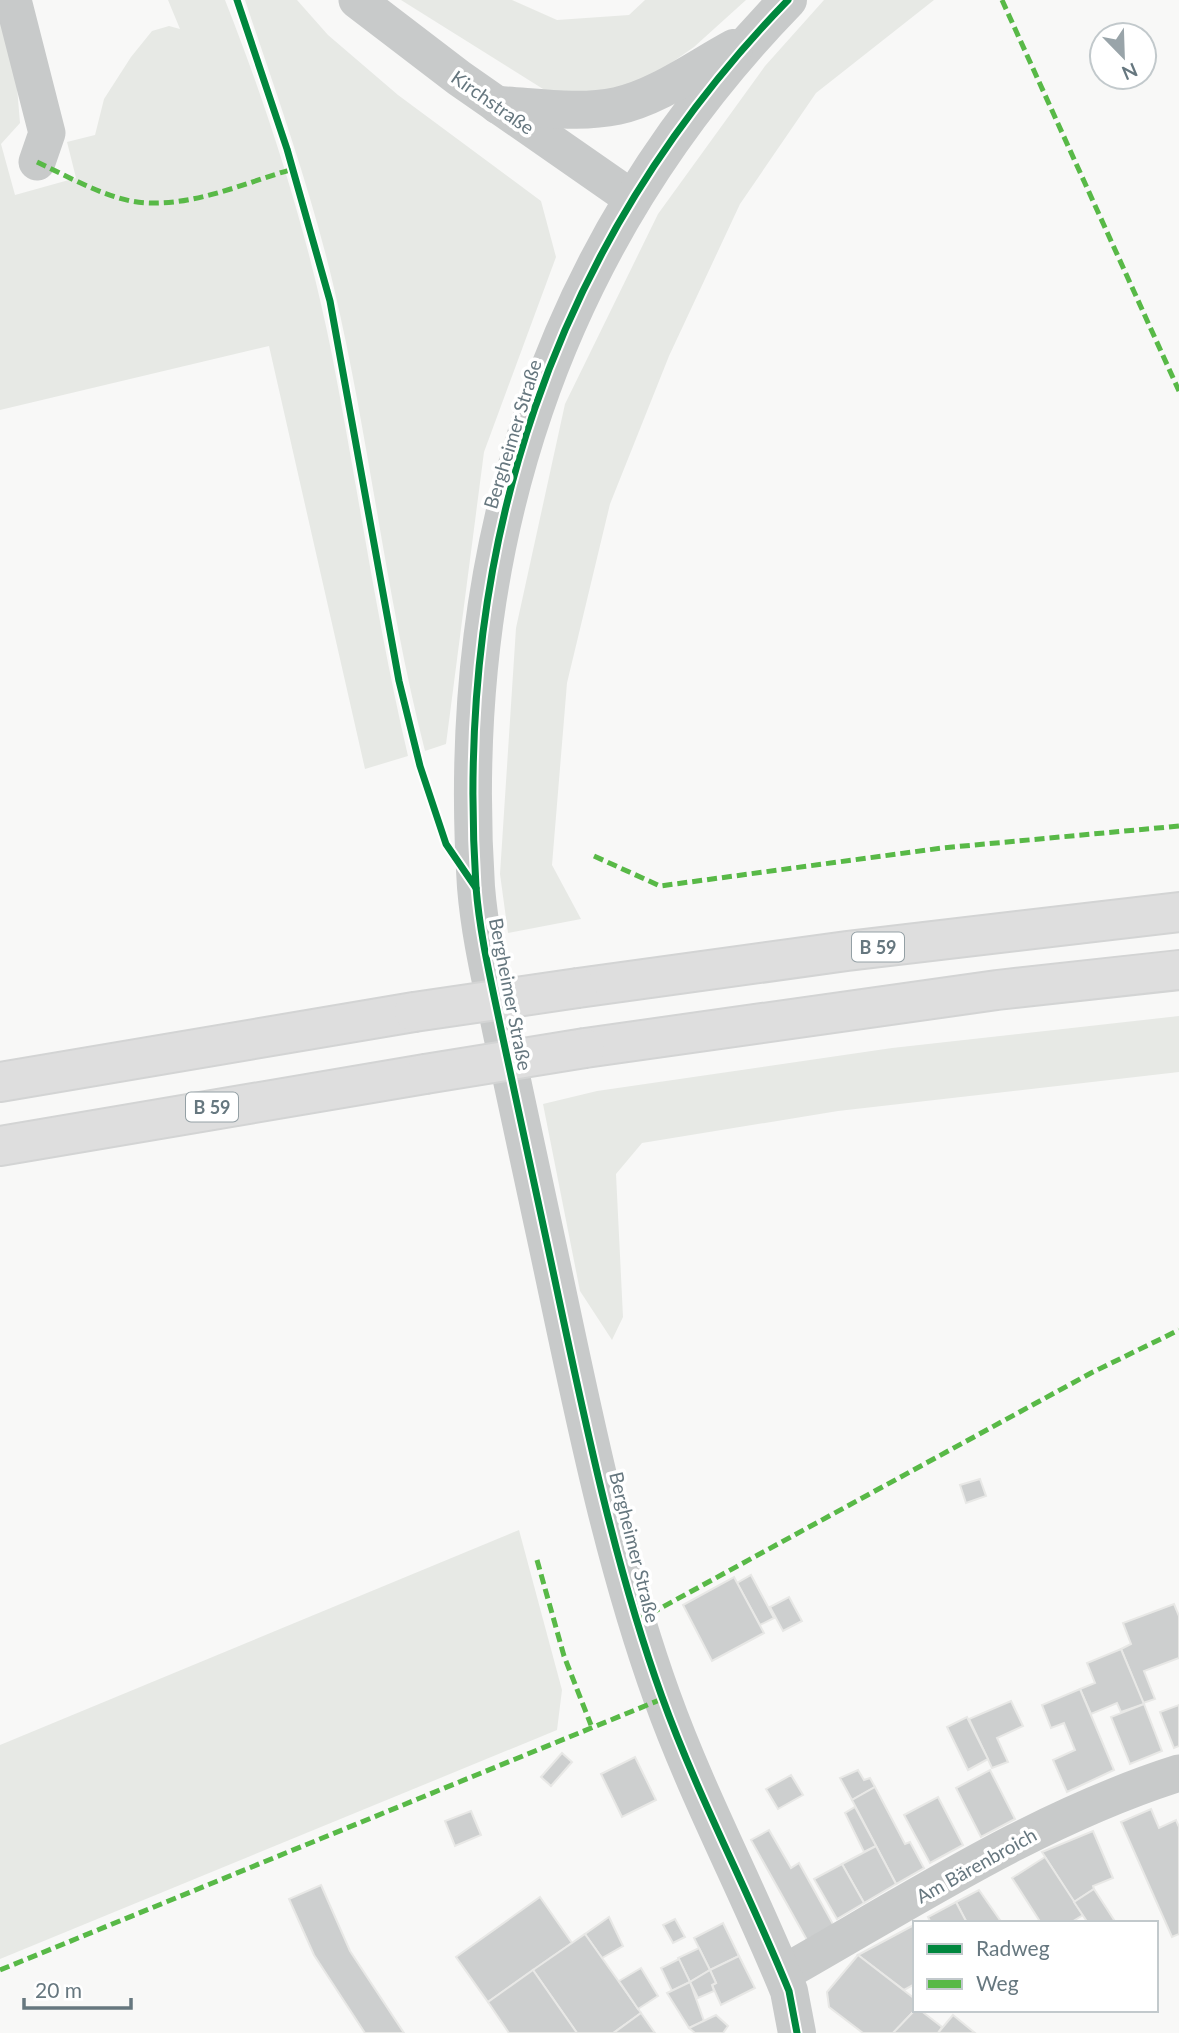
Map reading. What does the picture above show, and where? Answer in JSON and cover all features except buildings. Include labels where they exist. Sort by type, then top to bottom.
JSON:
[{"type":"highway","name":"B 59","points":[[0,1082],[414,1012],[578,988],[861,949],[1179,912]]},
{"type":"highway","name":"B 59","points":[[0,1146],[140,1119],[585,1048],[971,994],[1179,970]]},
{"type":"street","points":[[13,0],[47,133],[37,162]]},
{"type":"street","name":"Kirchstraße","points":[[357,0],[498,105],[633,199]]},
{"type":"street","name":"Bergheimer Straße","points":[[788,0],[751,39],[678,131],[591,270],[560,338],[537,399],[507,500],[486,597],[475,754],[477,888],[486,957],[557,1289],[636,1621],[681,1745],[782,1974],[794,2008],[797,2033]]},
{"type":"street","points":[[498,105],[583,109],[617,106],[650,94],[751,39]]},
{"type":"street","name":"Am Bärenbroich","points":[[782,1974],[1032,1833],[1100,1802],[1179,1773]]},
{"type":"shaded area","points":[[168,0],[225,0],[272,131],[311,265],[332,355],[377,606],[408,756],[365,769],[269,346],[0,410],[0,10],[16,75],[20,123],[1,144],[15,195],[76,178],[67,142],[95,135],[104,99],[131,57],[152,31],[169,26],[180,29]]},
{"type":"shaded area","points":[[245,0],[297,0],[328,35],[398,95],[541,201],[556,257],[484,452],[446,744],[425,751],[399,636],[358,404],[334,288],[304,179]]},
{"type":"shaded area","points":[[401,0],[512,0],[557,20],[629,15],[645,0],[746,0],[694,47],[641,84],[559,99]]},
{"type":"shaded area","points":[[824,0],[934,0],[816,93],[740,204],[669,356],[610,504],[567,683],[552,865],[581,919],[508,933],[500,874],[516,628],[565,404],[658,214],[765,66]]},
{"type":"shaded area","points":[[1179,1016],[1179,1072],[838,1111],[642,1143],[616,1174],[623,1317],[612,1340],[580,1291],[543,1104],[597,1091],[892,1048]]},
{"type":"shaded area","points":[[519,1530],[562,1690],[557,1730],[0,1959],[0,1745]]},
{"type":"marked path","points":[[1002,0],[1179,391]]},
{"type":"marked path","points":[[37,162],[107,194],[151,203],[214,194],[293,169]]},
{"type":"marked path","points":[[594,856],[660,886],[942,848],[1179,826]]},
{"type":"marked path","points":[[637,1621],[1091,1373],[1179,1330]]},
{"type":"marked path","points":[[537,1560],[564,1656],[591,1725]]},
{"type":"marked path","points":[[0,1970],[662,1699]]},
{"type":"cycle path","points":[[237,0],[287,149],[330,301],[399,681],[420,766],[446,844],[476,888]]},
{"type":"cycle path","points":[[788,0],[705,95],[636,195],[579,299],[534,409],[502,523],[482,641],[473,762],[476,887],[483,943],[571,1357],[611,1529],[643,1642],[662,1697],[691,1771],[789,1991],[797,2033]]}]
